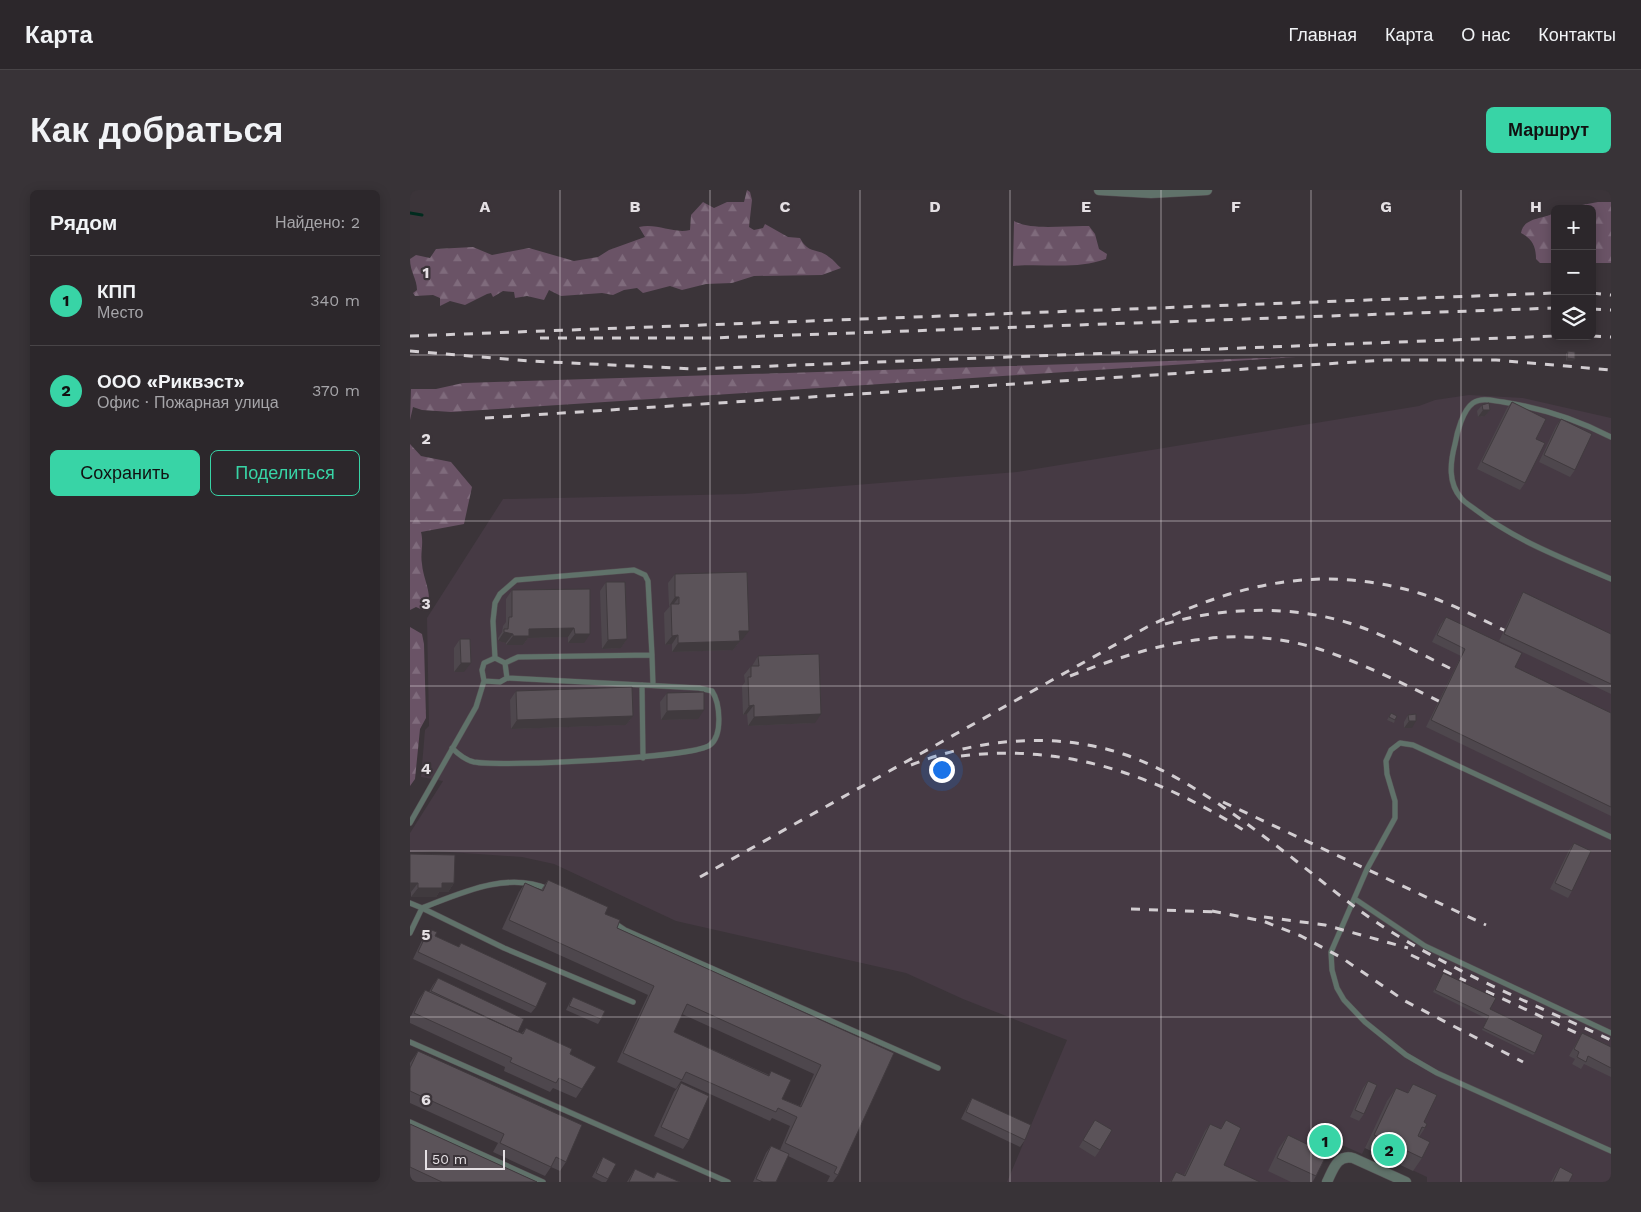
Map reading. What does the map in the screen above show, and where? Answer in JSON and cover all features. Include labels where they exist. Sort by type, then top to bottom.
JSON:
[{"type":"street","points":[[1099,190],[1151,193],[1207,190]]},
{"type":"street","points":[[1327,1182],[1339,1160],[1346,1157],[1353,1158],[1406,1182]]},
{"type":"lane","points":[[1611,437],[1568,417],[1552,412],[1523,405],[1480,400],[1472,404],[1467,411],[1455,443],[1451,471],[1452,481],[1459,496],[1483,516],[1533,544],[1611,579]]},
{"type":"lane","points":[[495,658],[493,621],[495,603],[500,594],[516,580],[634,570],[645,575],[648,581],[653,685]]},
{"type":"lane","points":[[505,663],[518,657],[652,655]]},
{"type":"lane","points":[[495,658],[505,663]]},
{"type":"lane","points":[[410,823],[476,707],[484,681],[482,670],[484,663],[495,658]]},
{"type":"lane","points":[[505,663],[507,678]]},
{"type":"lane","points":[[452,748],[465,760],[493,764],[643,758],[707,747],[716,739],[718,730],[717,701],[712,691],[699,688],[653,685],[507,678],[500,682],[484,681]]},
{"type":"lane","points":[[642,685],[643,758]]},
{"type":"lane","points":[[1611,837],[1413,744],[1400,743],[1390,750],[1386,761],[1387,774],[1395,801],[1395,818],[1367,869],[1331,952],[1332,970],[1344,1000],[1365,1022],[1406,1055],[1437,1073],[1611,1151]]},
{"type":"lane","points":[[410,933],[422,908],[462,893],[502,884],[530,884],[557,893]]},
{"type":"lane","points":[[1355,899],[1425,946],[1611,1033]]},
{"type":"lane","points":[[410,903],[504,948],[633,1002]]},
{"type":"lane","points":[[610,919],[625,930],[938,1068]]},
{"type":"lane","points":[[410,1042],[728,1182]]},
{"type":"lane","points":[[410,1122],[543,1182]]},
{"type":"shaded area","points":[[1469,395],[1523,398],[1611,418],[1611,1182],[1427,1182],[1427,1177],[1365,1148],[1362,1154],[1333,1141],[1313,1182],[1007,1182],[1067,1040],[963,999],[906,973],[676,921],[554,864],[522,857],[435,851],[410,852],[410,833],[443,781],[421,777],[425,730],[429,726],[427,618],[503,499],[744,494],[1017,472],[1419,406],[1435,400]]},
{"type":"green space","points":[[747,190],[750,192],[752,200],[749,227],[754,230],[763,228],[765,224],[788,237],[800,238],[807,247],[825,254],[841,268],[822,275],[754,276],[732,283],[706,284],[682,290],[670,286],[643,293],[637,288],[624,290],[613,295],[602,293],[561,296],[549,290],[544,300],[527,296],[515,298],[514,292],[503,291],[493,297],[491,293],[487,294],[465,305],[450,301],[440,306],[440,298],[433,295],[415,296],[413,293],[417,290],[417,286],[410,259],[416,255],[430,258],[436,249],[473,247],[492,255],[529,248],[574,261],[598,257],[609,250],[645,237],[639,227],[653,226],[678,231],[690,230],[691,215],[703,202],[714,208],[727,202],[744,202]]},
{"type":"green space","points":[[1611,202],[1611,263],[1596,263],[1596,205],[1582,205]]},
{"type":"green space","points":[[1551,215],[1551,263],[1540,263],[1536,259],[1533,243],[1521,233],[1530,221]]},
{"type":"green space","points":[[1014,221],[1040,227],[1089,226],[1095,234],[1099,249],[1107,254],[1106,259],[1072,265],[1013,266]]},
{"type":"green space","points":[[1296,357],[451,412],[422,410],[413,407],[410,420],[411,389],[436,389],[463,383]]},
{"type":"green space","points":[[410,444],[421,456],[451,462],[472,487],[464,524],[421,532],[422,564],[429,594],[428,606],[425,611],[416,607],[410,610]]},
{"type":"green space","points":[[410,627],[422,634],[424,644],[426,718],[420,729],[415,779],[410,786]]},
{"type":"building","points":[[1568,351],[1575,352],[1575,359],[1567,358]]},
{"type":"building","points":[[1512,402],[1546,419],[1536,439],[1545,443],[1525,483],[1482,462]]},
{"type":"building","points":[[1489,403],[1490,410],[1483,410],[1482,405]]},
{"type":"building","points":[[1561,419],[1592,434],[1575,470],[1544,455]]},
{"type":"building","points":[[747,572],[749,631],[739,631],[740,641],[678,643],[678,635],[672,636],[671,604],[679,604],[679,597],[675,597],[675,574]]},
{"type":"building","points":[[606,582],[625,582],[627,639],[608,640]]},
{"type":"building","points":[[590,589],[590,634],[575,634],[574,628],[529,629],[529,636],[513,636],[513,634],[504,632],[504,629],[508,629],[509,617],[512,617],[512,590]]},
{"type":"building","points":[[1523,592],[1611,634],[1611,684],[1504,634]]},
{"type":"building","points":[[1446,617],[1522,653],[1515,667],[1611,713],[1611,807],[1431,720],[1465,649],[1437,635]]},
{"type":"building","points":[[460,639],[470,639],[471,663],[461,663]]},
{"type":"building","points":[[819,654],[821,714],[754,717],[754,705],[749,706],[748,677],[751,677],[751,666],[759,666],[758,656]]},
{"type":"building","points":[[632,687],[633,716],[517,720],[516,691]]},
{"type":"building","points":[[704,692],[704,710],[667,711],[667,693]]},
{"type":"building","points":[[1391,713],[1397,716],[1395,720],[1389,717]]},
{"type":"building","points":[[1416,714],[1416,721],[1409,721],[1408,715]]},
{"type":"building","points":[[1574,843],[1591,851],[1572,891],[1555,883]]},
{"type":"building","points":[[410,854],[455,855],[454,883],[442,883],[442,888],[418,888],[418,883],[410,883]]},
{"type":"building","points":[[548,880],[608,907],[605,914],[620,920],[617,928],[894,1053],[838,1175],[834,1173],[837,1167],[785,1143],[797,1117],[778,1108],[776,1112],[686,1072],[682,1080],[623,1053],[654,986],[509,920],[525,883],[543,891]],"holes":[[[687,1004],[821,1065],[801,1107],[782,1099],[791,1080],[771,1071],[769,1076],[674,1032]]]},
{"type":"building","points":[[429,929],[437,932],[435,936],[459,947],[461,943],[547,983],[536,1007],[418,952]]},
{"type":"building","points":[[1443,973],[1496,998],[1490,1009],[1543,1035],[1535,1053],[1483,1028],[1489,1016],[1435,990]]},
{"type":"building","points":[[438,978],[524,1019],[518,1032],[431,991]]},
{"type":"building","points":[[425,990],[523,1034],[526,1028],[572,1049],[570,1054],[596,1067],[582,1089],[559,1078],[556,1083],[510,1062],[512,1058],[414,1013]]},
{"type":"building","points":[[573,997],[605,1011],[601,1019],[569,1006]]},
{"type":"building","points":[[1582,1033],[1611,1047],[1611,1068],[1588,1056],[1586,1062],[1577,1057],[1579,1052],[1574,1049]]},
{"type":"building","points":[[418,1051],[582,1125],[566,1162],[556,1157],[551,1167],[500,1143],[504,1134],[410,1091],[410,1068]]},
{"type":"building","points":[[1368,1081],[1377,1085],[1364,1114],[1355,1110]]},
{"type":"building","points":[[681,1083],[709,1096],[689,1140],[661,1127]]},
{"type":"building","points":[[1413,1084],[1437,1095],[1424,1122],[1427,1124],[1425,1128],[1422,1127],[1418,1136],[1430,1142],[1422,1158],[1374,1135],[1396,1088],[1408,1093]]},
{"type":"building","points":[[972,1098],[1031,1125],[1025,1140],[966,1112]]},
{"type":"building","points":[[1095,1120],[1112,1130],[1100,1150],[1083,1140]]},
{"type":"building","points":[[1226,1120],[1241,1128],[1224,1165],[1260,1182],[1171,1182],[1176,1172],[1185,1176],[1210,1124],[1221,1129]]},
{"type":"building","points":[[410,1124],[537,1182],[442,1182],[410,1167]]},
{"type":"building","points":[[1322,1132],[1334,1138],[1331,1146],[1318,1140]]},
{"type":"building","points":[[1288,1135],[1327,1154],[1316,1176],[1277,1158]]},
{"type":"building","points":[[771,1146],[789,1154],[776,1182],[763,1182],[756,1179]]},
{"type":"building","points":[[603,1157],[616,1164],[608,1179],[596,1173]]},
{"type":"building","points":[[1560,1167],[1573,1174],[1569,1182],[1553,1182]]},
{"type":"building","points":[[635,1169],[654,1178],[657,1172],[680,1182],[629,1182]]},
{"type":"waterway","points":[[410,213],[422,215]]},
{"type":"railway","points":[[410,336],[1551,293]]},
{"type":"railway","points":[[1596,293],[1611,295]]},
{"type":"railway","points":[[540,338],[711,338],[1551,308]]},
{"type":"railway","points":[[1596,309],[1611,310]]},
{"type":"railway","points":[[410,351],[530,361],[695,369],[1551,336]]},
{"type":"railway","points":[[1596,336],[1611,337]]},
{"type":"railway","points":[[485,418],[1386,360],[1496,360],[1611,370]]},
{"type":"railway","points":[[700,877],[1147,627],[1214,599],[1282,582],[1315,579],[1350,580],[1385,585],[1434,598],[1516,636]]},
{"type":"railway","points":[[1165,624],[1187,618],[1233,611],[1257,610],[1304,613],[1327,617],[1364,628],[1466,676]]},
{"type":"railway","points":[[1070,676],[1131,654],[1162,646],[1193,640],[1255,637],[1287,641],[1319,649],[1353,661],[1451,707]]},
{"type":"railway","points":[[911,765],[962,749],[1016,741],[1070,742],[1123,754],[1144,762],[1184,782],[1224,807],[1385,928],[1440,960],[1496,988],[1611,1040]]},
{"type":"railway","points":[[961,756],[1000,753],[1037,754],[1109,768],[1178,794],[1212,811],[1245,831]]},
{"type":"railway","points":[[1223,802],[1486,925]]},
{"type":"railway","points":[[1131,909],[1217,912]]},
{"type":"railway","points":[[1212,911],[1263,921],[1301,936],[1342,958],[1405,1001],[1523,1062]]},
{"type":"railway","points":[[1264,917],[1325,925],[1408,948]]},
{"type":"railway","points":[[1411,955],[1466,981]]},
{"type":"railway","points":[[1486,991],[1611,1049]]},
{"type":"place","name":"КПП","points":[[1325,1141]]},
{"type":"place","name":"ООО «Риквэст»","points":[[1389,1150]]}]
